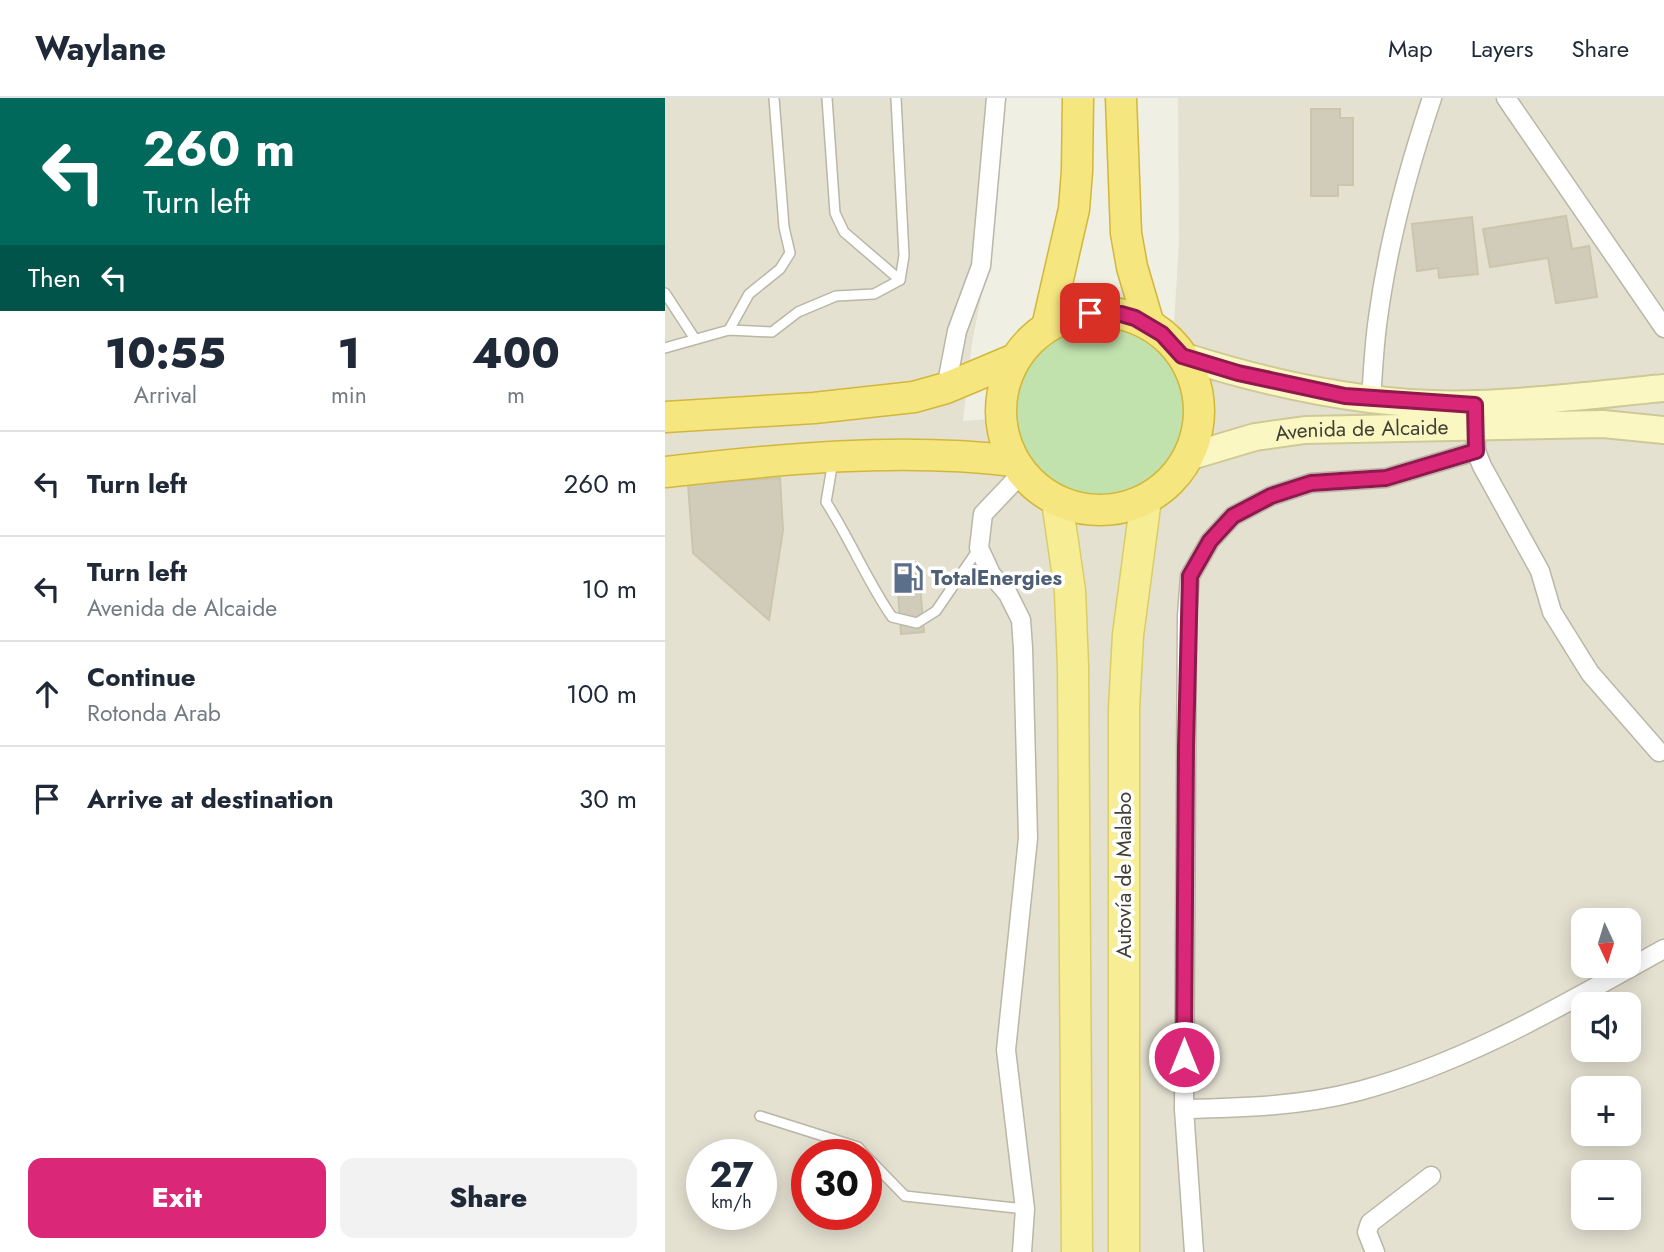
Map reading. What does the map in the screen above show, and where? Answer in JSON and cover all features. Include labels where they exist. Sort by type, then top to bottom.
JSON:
[{"type":"highway","points":[[1047,327],[1074,209],[1078,98]]},
{"type":"highway","points":[[1121,98],[1126,233],[1132,267],[1149,325]]},
{"type":"highway","points":[[1105,312],[1135,318],[1149,325],[1162,334],[1182,356],[1193,376],[1199,398],[1198,428],[1188,457],[1170,481],[1146,499],[1117,509],[1086,509],[1057,501],[1032,484],[1018,467],[1007,446],[1000,417],[1003,387],[1015,359],[1035,336],[1047,327],[1075,315],[1105,312]]},
{"type":"highway","points":[[665,417],[872,403],[914,397],[946,388],[1015,359]]},
{"type":"highway","points":[[665,472],[833,458],[949,455],[1018,467]]},
{"type":"main road","name":"Avenida de Alcaide","points":[[1182,356],[1262,379],[1371,399],[1476,428],[1562,399],[1664,388]]},
{"type":"main road","name":"Avenida de Alcaide","points":[[1188,457],[1279,432],[1317,429],[1603,424],[1664,430]]},
{"type":"main road","name":"Autovía de Malabo","points":[[1124,1252],[1124,709],[1128,635],[1146,499]]},
{"type":"main road","points":[[1057,501],[1070,591],[1073,667],[1077,1252]]},
{"type":"street","points":[[946,388],[957,331],[981,267],[996,98]]},
{"type":"street","points":[[1371,399],[1377,319],[1390,244],[1417,141],[1432,98]]},
{"type":"street","points":[[1506,98],[1664,328]]},
{"type":"street","points":[[1193,1252],[1184,1109],[1184,902],[1190,576],[1210,541],[1233,516],[1271,496],[1311,483],[1386,478],[1476,428],[1482,466],[1539,571],[1552,612],[1590,673],[1659,752]]},
{"type":"street","points":[[1018,467],[983,514],[979,548],[991,575],[1008,594],[1021,620],[1023,648],[1028,838],[1006,1050],[1025,1209],[1023,1252]]},
{"type":"street","points":[[1184,1109],[1268,1108],[1371,1087],[1441,1063],[1530,1024],[1664,949]]},
{"type":"street","points":[[1375,1252],[1367,1232],[1370,1223],[1431,1176]]},
{"type":"lane","points":[[729,330],[749,294],[780,269],[790,253],[784,227],[774,98]]},
{"type":"lane","points":[[827,98],[835,213],[844,232],[900,280]]},
{"type":"lane","points":[[896,98],[904,256],[900,280]]},
{"type":"lane","points":[[665,347],[729,330],[772,332],[798,312],[836,296],[874,294],[900,280]]},
{"type":"lane","points":[[665,293],[695,339]]},
{"type":"lane","points":[[833,458],[826,502],[843,527],[879,598],[892,617],[917,623],[936,611],[979,548]]},
{"type":"lane","points":[[760,1116],[833,1139]]},
{"type":"lane","points":[[882,1172],[905,1196],[1025,1209]]},
{"type":"shaded area","points":[[665,98],[1002,98],[988,262],[972,343],[963,421],[1169,405],[1179,242],[1178,98],[1664,98],[1664,1252],[665,1252]]},
{"type":"green space","points":[[1101,325],[1134,331],[1163,350],[1182,379],[1188,412],[1182,445],[1163,474],[1134,493],[1101,499],[1068,493],[1039,474],[1020,445],[1014,412],[1020,379],[1039,350],[1068,331]]},
{"type":"building","points":[[1311,109],[1340,109],[1340,118],[1353,118],[1353,185],[1338,185],[1338,196],[1311,196]]},
{"type":"building","points":[[1566,216],[1572,249],[1589,246],[1597,297],[1556,303],[1548,258],[1490,267],[1483,229]]},
{"type":"building","points":[[1472,217],[1478,274],[1439,278],[1438,268],[1417,271],[1412,224]]},
{"type":"building","points":[[780,478],[783,530],[769,620],[693,553],[688,484]]},
{"type":"building","points":[[918,562],[924,632],[901,634],[896,564]]},
{"type":"place","name":"TotalEnergies","points":[[908,578]]},
{"type":"route","points":[[1090,313],[1105,312],[1135,318],[1162,334],[1182,356],[1238,373],[1345,396],[1475,405],[1476,451],[1386,478],[1311,483],[1271,496],[1233,516],[1210,541],[1190,576],[1184,1057]]}]
